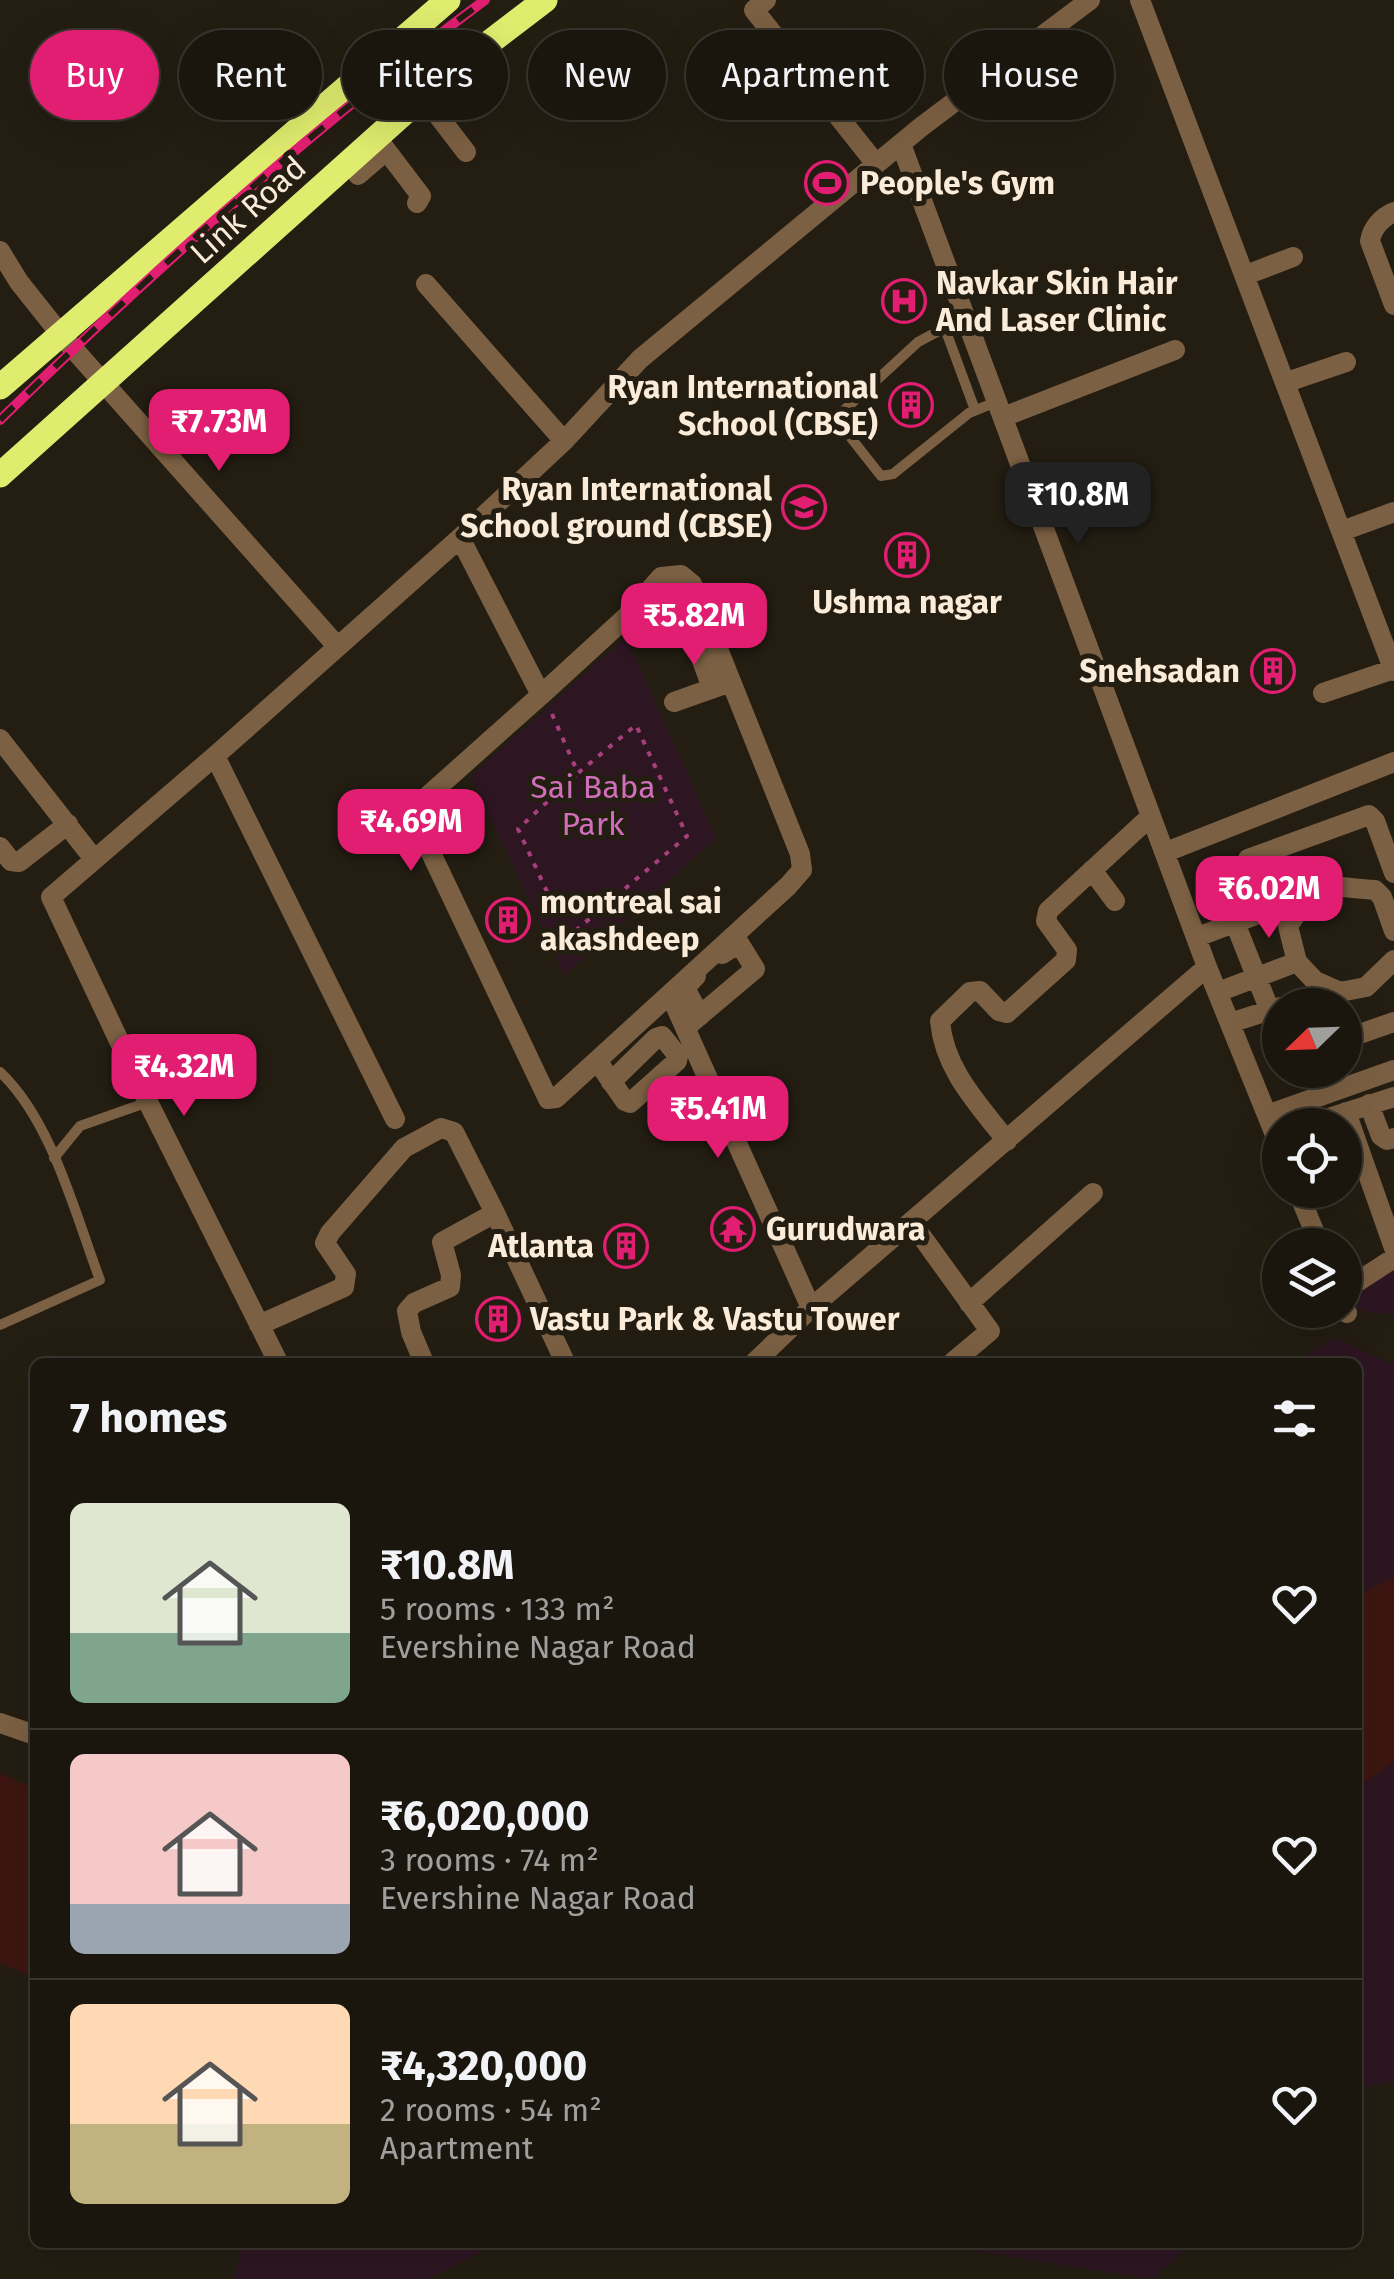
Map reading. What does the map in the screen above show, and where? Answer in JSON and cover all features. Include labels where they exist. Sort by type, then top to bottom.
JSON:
[{"type":"main road","name":"Link Road","points":[[0,387],[448,0]]},
{"type":"main road","name":"Link Road","points":[[508,32],[545,0]]},
{"type":"main road","name":"Link Road","points":[[0,475],[409,120]]},
{"type":"street","points":[[766,0],[754,10],[876,164]]},
{"type":"street","points":[[268,1358],[260,1325],[148,1102],[51,896],[460,538],[564,441],[640,360],[901,144],[1090,0]]},
{"type":"street","points":[[1140,0],[1394,670],[1323,694]]},
{"type":"street","points":[[442,120],[466,152]]},
{"type":"street","points":[[358,175],[388,139],[420,196],[417,203]]},
{"type":"street","points":[[901,144],[1196,937],[1264,1108]]},
{"type":"street","points":[[1394,212],[1379,222],[1370,241],[1394,305]]},
{"type":"street","points":[[0,251],[62,336],[337,646]]},
{"type":"street","points":[[1246,275],[1293,257]]},
{"type":"street","points":[[426,284],[564,441]]},
{"type":"street","points":[[1000,409],[1176,350]]},
{"type":"street","points":[[1286,382],[1346,362]]},
{"type":"street","points":[[1342,531],[1394,512]]},
{"type":"street","points":[[460,538],[546,704]]},
{"type":"street","points":[[611,1082],[656,1040],[689,1021],[756,969],[736,943],[708,962],[670,994],[556,1098],[548,1099],[412,811],[546,704],[661,577],[681,574],[692,584],[688,596],[722,685],[800,854],[802,870],[708,962],[685,988],[689,1021]]},
{"type":"street","points":[[639,616],[688,596]]},
{"type":"street","points":[[674,702],[722,685]]},
{"type":"street","points":[[0,739],[94,859]]},
{"type":"street","points":[[215,756],[396,1119]]},
{"type":"street","points":[[1166,852],[1394,762]]},
{"type":"street","points":[[1007,1141],[958,1080],[940,1021],[970,992],[980,991],[999,1011],[1007,1013],[1066,960],[1067,950],[1046,921],[1048,911],[1151,816]]},
{"type":"street","points":[[1196,937],[1256,915],[1260,910],[1248,859],[1370,816],[1394,873]]},
{"type":"street","points":[[0,846],[11,862],[20,862],[68,824]]},
{"type":"street","points":[[1092,870],[1115,901]]},
{"type":"street","points":[[1394,930],[1389,902],[1375,890],[1320,886],[1312,891],[1288,926],[1297,962],[1315,981],[1340,992],[1366,987],[1394,960]]},
{"type":"street","points":[[1235,923],[1263,988]]},
{"type":"street","points":[[1218,992],[1297,962]]},
{"type":"street","points":[[762,1358],[811,1308],[1208,967]]},
{"type":"street","points":[[670,994],[689,1021],[811,1308]]},
{"type":"street","points":[[1230,1024],[1262,1013]]},
{"type":"street","points":[[1362,1033],[1394,1022]]},
{"type":"street","points":[[598,1062],[625,1102],[630,1103],[677,1061],[678,1056],[637,1025]]},
{"type":"street","points":[[1287,1108],[1394,1070]]},
{"type":"street","points":[[1358,1108],[1394,1097]]},
{"type":"street","points":[[1369,1104],[1381,1136],[1394,1138]]},
{"type":"street","points":[[260,1325],[344,1287],[346,1274],[325,1243],[330,1233],[404,1148],[441,1128],[454,1132],[563,1358]]},
{"type":"street","points":[[1362,1151],[1390,1220],[1394,1248]]},
{"type":"street","points":[[968,1303],[1094,1193]]},
{"type":"street","points":[[422,1358],[406,1311],[414,1303],[450,1287],[451,1275],[442,1242],[495,1213]]},
{"type":"street","points":[[912,1222],[990,1331],[958,1358]]},
{"type":"street","points":[[1362,1279],[1394,1258]]},
{"type":"street","points":[[0,1723],[30,1733]]},
{"type":"lane","points":[[965,316],[918,342],[841,413],[840,424],[881,476],[894,474],[975,410],[1000,409]]},
{"type":"lane","points":[[944,326],[975,410]]},
{"type":"lane","points":[[960,368],[982,359]]},
{"type":"lane","points":[[0,1072],[28,1103],[54,1158],[100,1280],[0,1325]]},
{"type":"lane","points":[[54,1158],[80,1126],[148,1102]]},
{"type":"path","points":[[546,704],[578,773]]},
{"type":"path","points":[[636,724],[687,836],[568,937],[518,829],[578,773],[636,724]]},
{"type":"green space","name":"Sai Baba Park","points":[[626,637],[716,838],[564,975],[471,776]]},
{"type":"green space","points":[[1394,1268],[1394,1314],[1362,1310],[1362,1288]]},
{"type":"green space","points":[[1334,1338],[1394,1365],[1394,1577],[1362,1593],[1362,1358],[1302,1358]]},
{"type":"green space","points":[[1394,1762],[1394,2081],[1362,2087],[1362,1784]]},
{"type":"green space","points":[[242,2248],[497,2248],[486,2249],[427,2279],[233,2279]]},
{"type":"green space","points":[[958,2248],[1186,2248],[1153,2279]]},
{"type":"shaded area","points":[[1394,1577],[1394,1762],[1362,1784],[1362,1593]]},
{"type":"shaded area","points":[[0,1773],[30,1787],[30,1976],[0,1963]]},
{"type":"railway","points":[[0,420],[235,202],[485,0]]},
{"type":"place","name":"People's Gym","points":[[827,183]]},
{"type":"place","name":"Navkar Skin Hair And Laser Clinic","points":[[904,301]]},
{"type":"place","name":"Ryan International School (CBSE)","points":[[911,405]]},
{"type":"place","name":"Ryan International School ground (CBSE)","points":[[804,507]]},
{"type":"place","name":"Ushma nagar","points":[[907,555]]},
{"type":"place","name":"Snehsadan","points":[[1273,671]]},
{"type":"place","name":"montreal sai akashdeep","points":[[508,920]]},
{"type":"place","name":"Gurudwara","points":[[733,1229]]},
{"type":"place","name":"Atlanta","points":[[626,1246]]},
{"type":"place","name":"Vastu Park & Vastu Tower","points":[[498,1319]]}]
